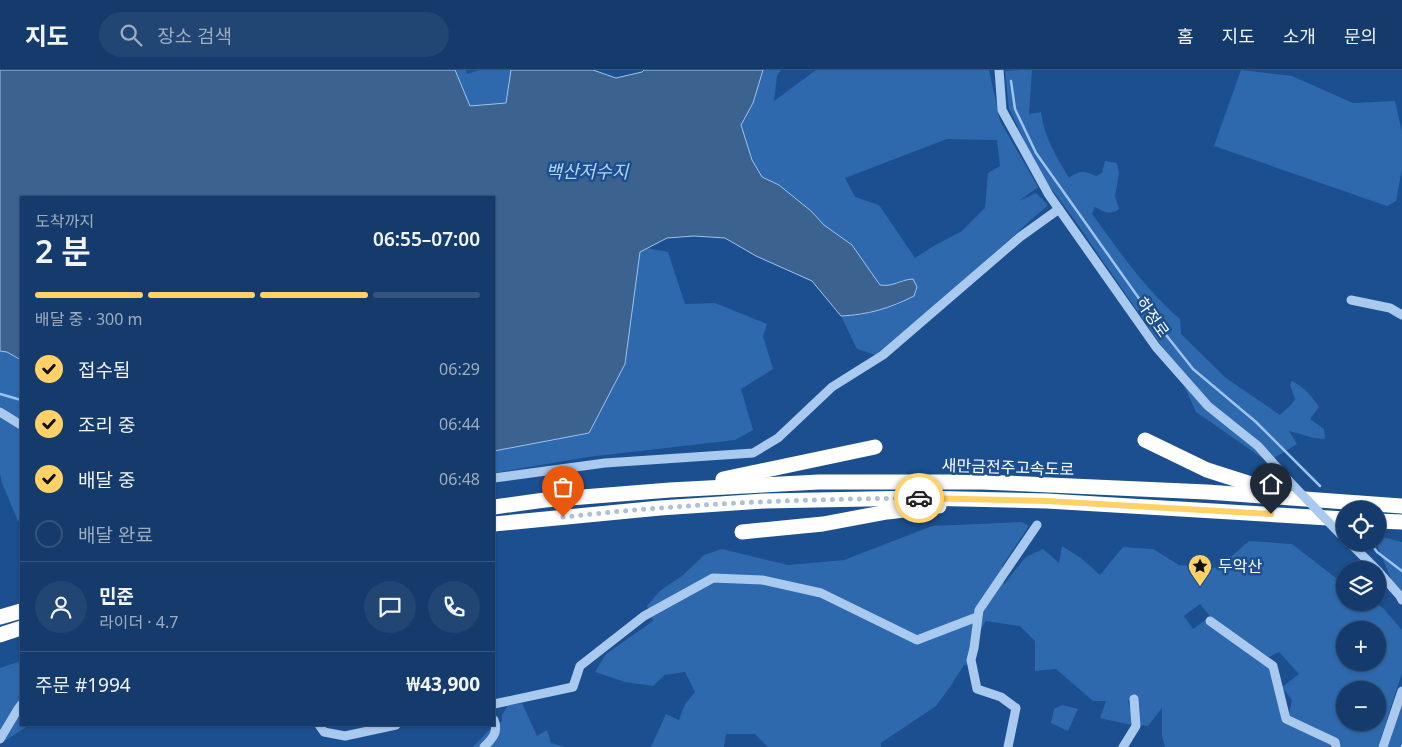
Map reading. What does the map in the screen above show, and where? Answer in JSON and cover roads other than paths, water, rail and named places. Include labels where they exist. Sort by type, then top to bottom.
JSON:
[{"type":"highway","points":[[1145,440],[1207,470],[1298,499]]},
{"type":"highway","points":[[670,490],[875,447]]},
{"type":"highway","name":"새만금전주고속도로","points":[[495,507],[545,500],[670,490],[819,482],[982,482],[1207,492],[1402,506]]},
{"type":"highway","name":"새만금전주고속도로","points":[[495,524],[660,508],[851,498],[1025,500],[1336,518]]},
{"type":"highway","points":[[742,532],[823,524],[887,512],[927,507],[1025,500]]},
{"type":"highway","points":[[1386,521],[1402,522]]},
{"type":"highway","points":[[0,617],[20,611]]},
{"type":"highway","points":[[0,635],[20,628]]},
{"type":"street","name":"하정로","points":[[999,70],[1002,110],[1048,194],[1156,347],[1208,406],[1258,446],[1336,529]]},
{"type":"street","points":[[495,478],[606,463],[753,453],[778,438],[832,388],[883,355],[1020,237],[1059,209]]},
{"type":"street","points":[[1351,300],[1390,308],[1402,315]]},
{"type":"street","points":[[0,412],[20,425]]},
{"type":"street","points":[[1008,747],[1016,708],[1001,697],[977,688],[971,660],[979,610],[1037,525]]},
{"type":"street","points":[[1358,551],[1368,561]]},
{"type":"street","points":[[495,704],[573,687],[580,666],[644,616],[714,578],[762,580],[821,593],[917,640],[977,617]]},
{"type":"street","points":[[1386,580],[1402,600]]},
{"type":"street","points":[[1210,621],[1273,666],[1286,718],[1335,742],[1336,747]]},
{"type":"street","points":[[1383,747],[1402,691]]},
{"type":"street","points":[[1123,747],[1136,726],[1134,699]]},
{"type":"street","points":[[0,739],[20,706]]},
{"type":"street","points":[[484,747],[493,738],[495,722]]},
{"type":"street","points":[[320,726],[324,732],[345,736],[391,726]]},
{"type":"water","name":"백산저수지","points":[[0,70],[455,70],[470,106],[506,103],[511,70],[593,70],[616,78],[644,70],[763,70],[753,103],[741,125],[752,160],[762,177],[779,185],[811,211],[824,225],[852,245],[880,285],[889,285],[913,279],[917,287],[914,296],[897,304],[879,310],[841,316],[812,281],[756,256],[725,238],[694,236],[667,238],[640,252],[625,364],[589,433],[495,451],[495,196],[20,196],[20,359],[7,352],[0,351]]},
{"type":"waterway","points":[[1011,81],[1015,109],[1036,153],[1155,321],[1193,369],[1256,422],[1320,486]]},
{"type":"waterway","points":[[0,394],[20,400]]},
{"type":"waterway","points":[[1376,551],[1402,571]]},
{"type":"place","name":"두악산","points":[[1200,587]]}]
